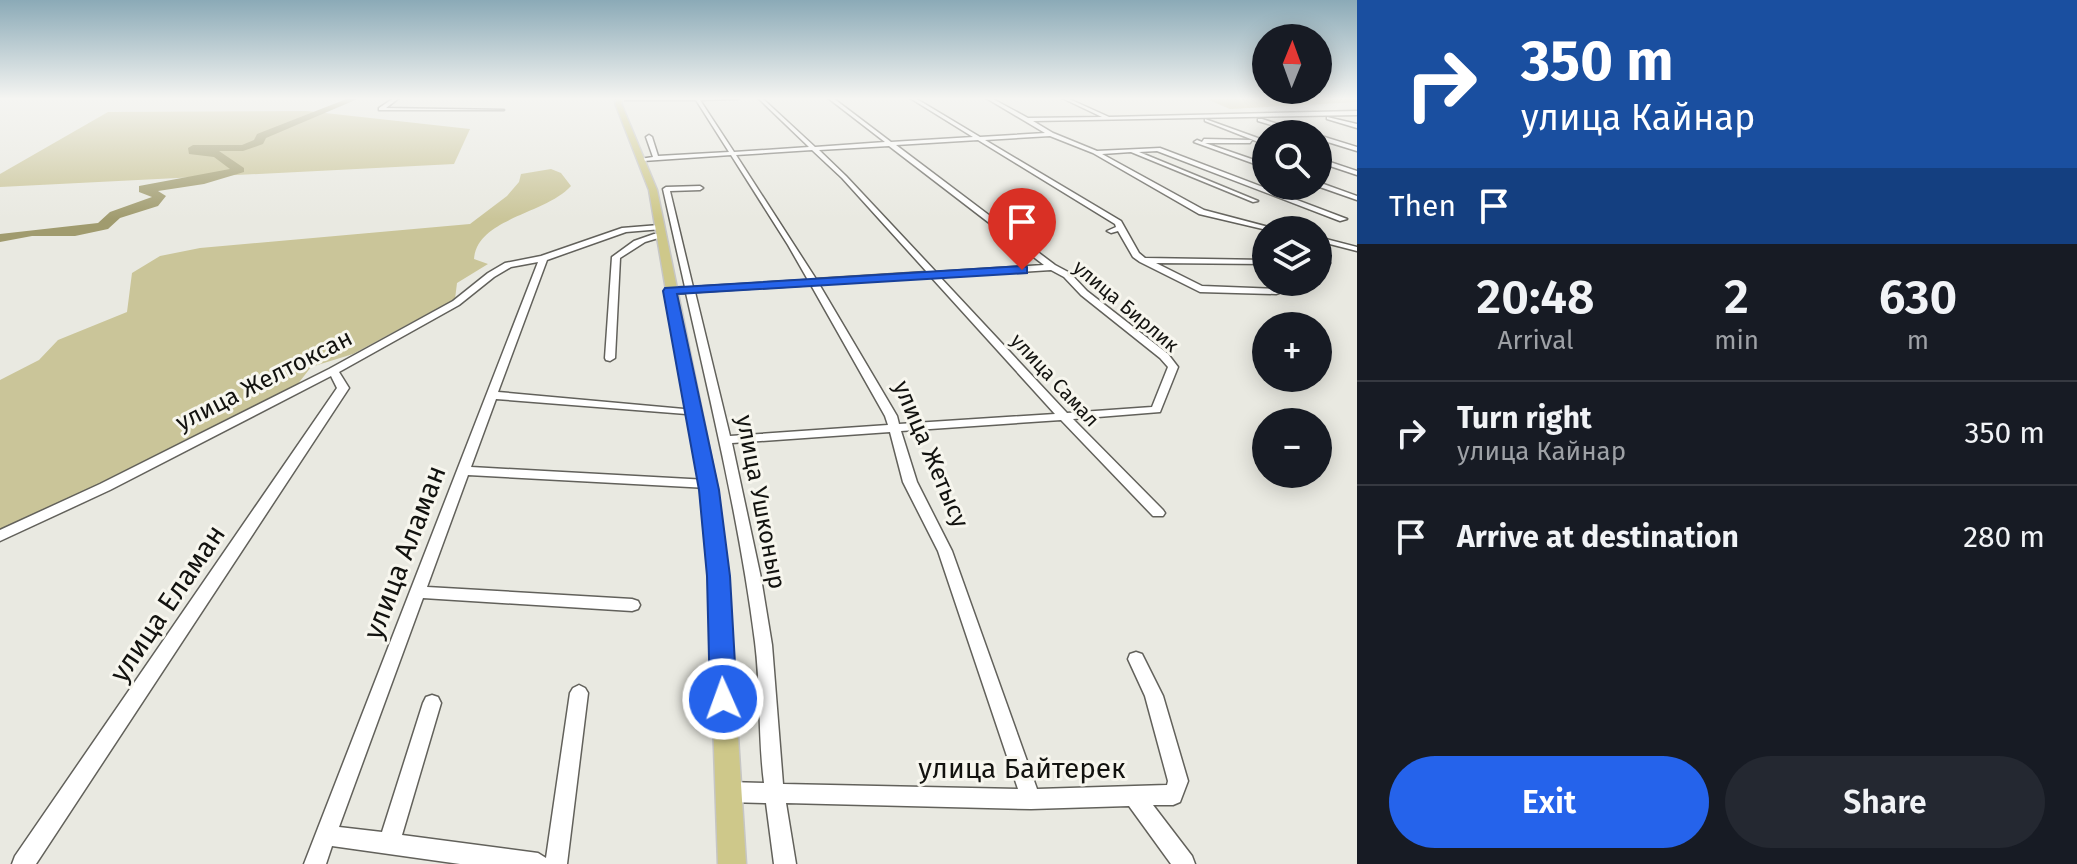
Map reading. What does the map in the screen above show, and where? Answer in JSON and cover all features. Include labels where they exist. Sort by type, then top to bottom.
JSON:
[{"type":"main road","points":[[638,138],[650,159],[670,291],[708,484],[718,576],[732,864]]},
{"type":"street","points":[[649,138],[650,159],[974,138]]},
{"type":"street","name":"улица Жетысу","points":[[723,138],[815,284],[891,416],[910,482],[945,551],[1031,799]]},
{"type":"street","name":"улица Самал","points":[[802,138],[844,177],[1065,418],[1158,513]]},
{"type":"street","name":"улица Бирлик","points":[[884,138],[1052,267],[1067,275],[1084,293],[1164,356],[1173,367],[1156,410],[1065,418]]},
{"type":"street","points":[[980,138],[1118,223],[1116,229],[1143,260],[1200,289],[1252,290]]},
{"type":"street","points":[[1062,138],[1095,152],[1202,212],[1252,224]]},
{"type":"street","points":[[1332,141],[1357,149]]},
{"type":"street","points":[[1252,142],[1197,142],[1252,161]]},
{"type":"street","points":[[1095,152],[1158,149],[1343,219]]},
{"type":"street","points":[[1131,151],[1255,201]]},
{"type":"street","points":[[1332,165],[1357,173]]},
{"type":"street","name":"улица Ушконыр","points":[[700,188],[666,189],[725,440],[764,645],[775,792],[785,864]]},
{"type":"street","points":[[1332,189],[1357,198]]},
{"type":"street","name":"улица Желтоксан","points":[[0,536],[105,487],[333,371],[456,303],[499,270],[625,230],[660,232]]},
{"type":"street","points":[[610,358],[616,257],[634,244],[660,232]]},
{"type":"street","points":[[1332,243],[1357,249]]},
{"type":"street","name":"улица Аламан","points":[[315,864],[543,258]]},
{"type":"street","points":[[1143,260],[1252,262]]},
{"type":"street","points":[[670,291],[934,277],[1052,267]]},
{"type":"street","name":"улица Еламан","points":[[23,864],[343,388],[333,371]]},
{"type":"street","points":[[491,395],[695,413]]},
{"type":"street","points":[[725,440],[1065,418]]},
{"type":"street","points":[[462,471],[708,484]]},
{"type":"street","points":[[416,592],[632,605]]},
{"type":"street","name":"улица Байтерек","points":[[727,792],[1031,799],[1173,795],[1178,781],[1154,696],[1136,659]]},
{"type":"street","points":[[556,864],[579,693]]},
{"type":"street","points":[[389,844],[432,703]]},
{"type":"street","points":[[1134,796],[1184,864]]},
{"type":"street","points":[[325,835],[538,864]]},
{"type":"shaded area","points":[[62,138],[466,138],[454,164],[0,187],[0,174]]},
{"type":"shaded area","points":[[551,169],[561,173],[571,186],[487,234],[478,245],[474,259],[488,264],[457,283],[455,299],[353,354],[311,367],[297,385],[121,475],[0,529],[0,380],[39,360],[58,340],[127,312],[132,273],[160,256],[200,248],[470,224],[507,196],[519,182],[521,174]]},
{"type":"waterway","points":[[0,238],[32,232],[75,232],[103,226],[115,215],[153,203],[160,196],[143,189],[204,180],[240,170],[217,154],[193,152],[193,148],[243,148],[259,142],[260,138]]},
{"type":"route","points":[[723,699],[718,576],[709,490],[670,291],[1022,270]]}]
